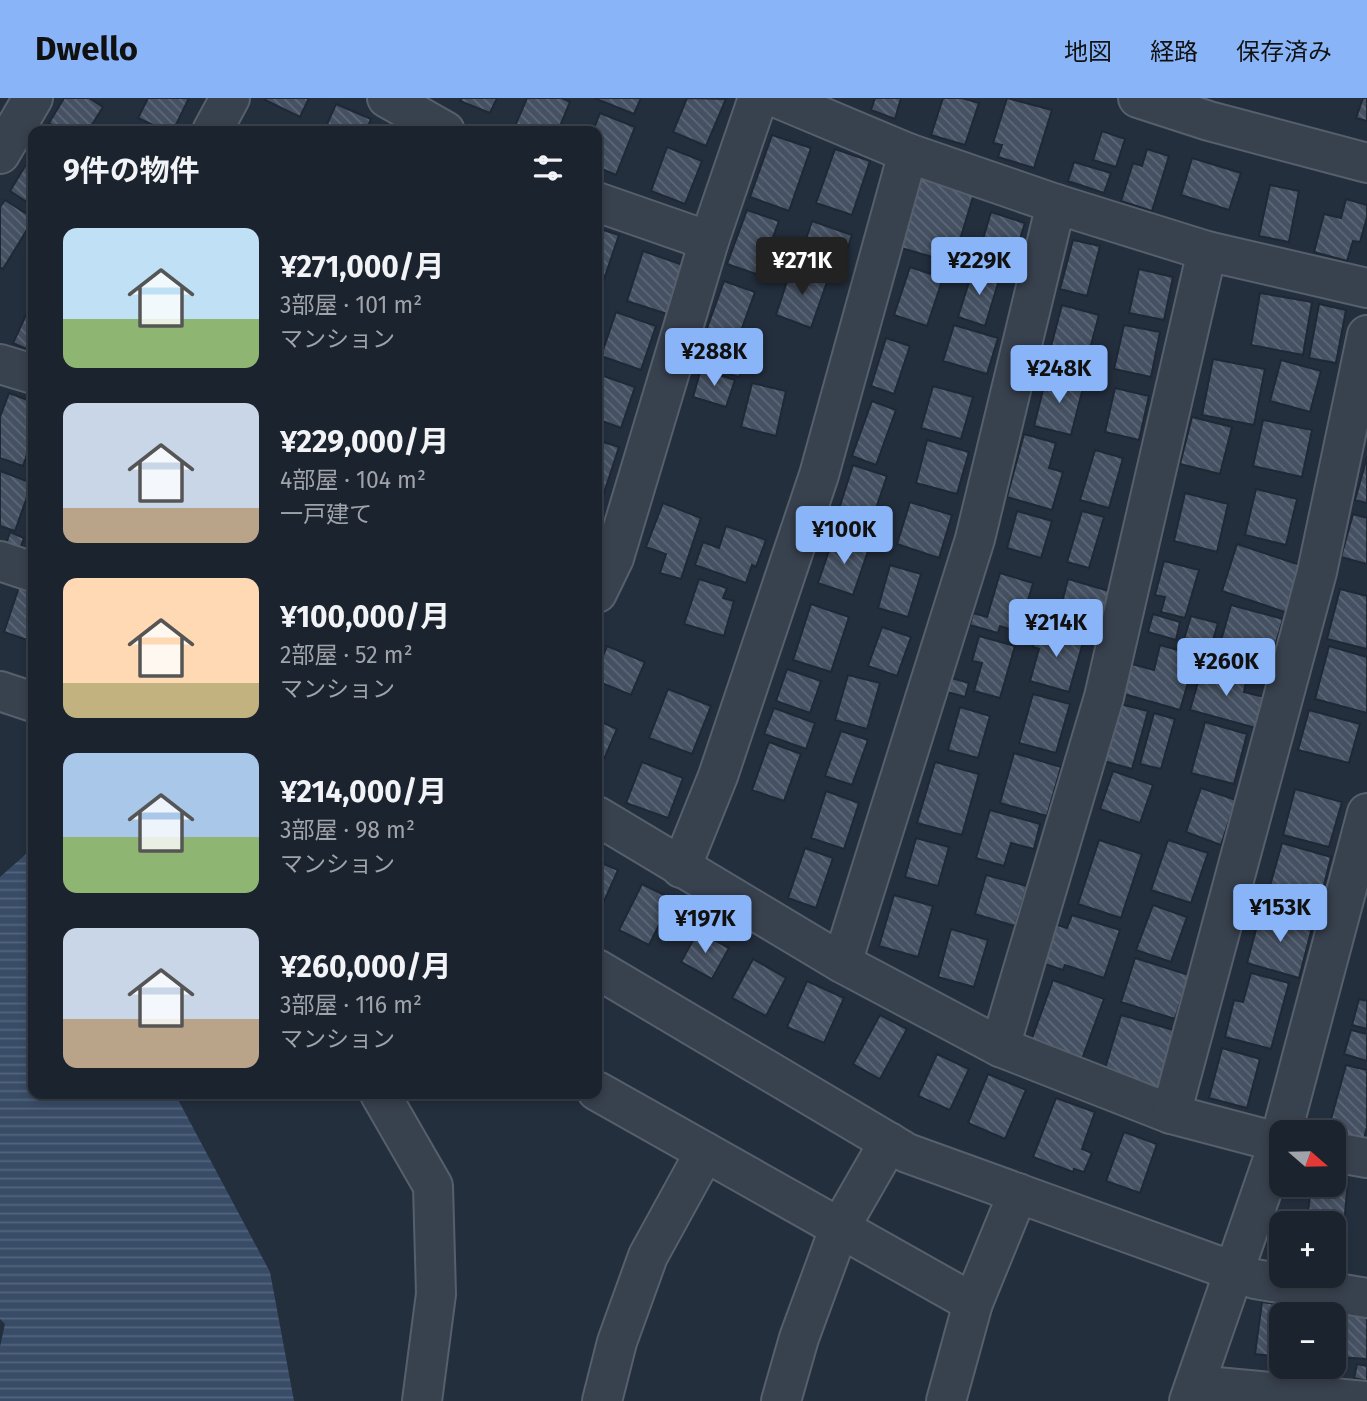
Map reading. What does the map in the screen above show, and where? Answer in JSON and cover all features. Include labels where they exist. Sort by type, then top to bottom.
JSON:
[{"type":"street","points":[[0,154],[33,98]]},
{"type":"street","points":[[215,126],[230,98]]},
{"type":"street","points":[[602,583],[614,558],[709,241],[758,98]]},
{"type":"street","points":[[776,98],[908,153],[1056,204],[1207,251],[1367,288]]},
{"type":"street","points":[[1138,98],[1209,121],[1367,163]]},
{"type":"street","points":[[681,868],[718,776],[819,475],[908,153]]},
{"type":"street","points":[[602,204],[709,241]]},
{"type":"street","points":[[842,963],[975,539],[1056,204]]},
{"type":"street","points":[[1000,1047],[1104,697],[1207,251]]},
{"type":"street","points":[[1171,1114],[1317,572],[1367,335]]},
{"type":"street","points":[[0,364],[28,372]]},
{"type":"street","points":[[0,561],[28,570]]},
{"type":"street","points":[[0,691],[28,700]]},
{"type":"street","points":[[1286,1120],[1367,813]]},
{"type":"street","points":[[602,819],[842,963],[1000,1047],[1171,1114],[1269,1135]]},
{"type":"street","points":[[602,972],[907,1153],[1255,1279],[1367,1298]]},
{"type":"street","points":[[602,1094],[973,1303]]},
{"type":"street","points":[[383,1099],[433,1186],[436,1294],[422,1401]]},
{"type":"street","points":[[781,1401],[799,1338],[839,1229],[889,1142]]},
{"type":"street","points":[[602,1401],[617,1342],[648,1256],[705,1152]]},
{"type":"street","points":[[1346,1154],[1367,1158]]},
{"type":"street","points":[[1269,1172],[1192,1393],[1367,1401]]},
{"type":"street","points":[[946,1401],[973,1303],[1018,1193]]},
{"type":"water","points":[[28,852],[28,1099],[178,1099],[270,1272],[294,1401],[0,1401],[0,1347],[5,1324],[0,1319],[0,877]]},
{"type":"building","points":[[64,98],[89,98],[103,107],[91,126],[54,126],[49,123]]},
{"type":"building","points":[[148,98],[189,98],[175,126],[155,126],[138,118]]},
{"type":"building","points":[[309,98],[300,117],[265,100]]},
{"type":"building","points":[[462,98],[497,98],[490,113],[460,101]]},
{"type":"building","points":[[527,98],[562,98],[570,102],[560,126],[515,126]]},
{"type":"building","points":[[594,98],[641,98],[634,114]]},
{"type":"building","points":[[687,98],[726,99],[706,146],[673,132]]},
{"type":"building","points":[[875,98],[901,98],[895,119],[871,110]]},
{"type":"building","points":[[943,98],[962,98],[979,103],[965,145],[931,135]]},
{"type":"building","points":[[1007,98],[1052,110],[1034,168],[998,157],[1002,145],[993,143]]},
{"type":"building","points":[[1363,98],[1367,98],[1367,121],[1356,118]]},
{"type":"building","points":[[336,104],[371,119],[368,126],[326,126]]},
{"type":"building","points":[[600,113],[635,127],[616,175],[602,169],[602,126],[595,126]]},
{"type":"building","points":[[1102,131],[1125,139],[1116,167],[1093,160]]},
{"type":"building","points":[[772,135],[811,148],[789,211],[750,197]]},
{"type":"building","points":[[667,147],[702,161],[685,204],[651,191]]},
{"type":"building","points":[[835,149],[870,161],[852,215],[816,203]]},
{"type":"building","points":[[1147,149],[1169,156],[1152,211],[1121,201],[1133,163],[1142,166]]},
{"type":"building","points":[[1192,158],[1241,173],[1229,210],[1181,195]]},
{"type":"building","points":[[28,161],[28,203],[10,191]]},
{"type":"building","points":[[1074,162],[1111,173],[1104,193],[1068,181]]},
{"type":"building","points":[[920,170],[976,187],[953,263],[898,247]]},
{"type":"building","points":[[1270,185],[1299,191],[1289,242],[1259,236]]},
{"type":"building","points":[[1346,199],[1367,205],[1367,217],[1360,242],[1353,241],[1347,261],[1314,252],[1324,214],[1341,218]]},
{"type":"building","points":[[5,200],[28,215],[28,228],[3,269],[0,267],[0,207]]},
{"type":"building","points":[[747,210],[779,221],[759,275],[727,264]]},
{"type":"building","points":[[991,212],[1025,223],[1010,270],[977,259]]},
{"type":"building","points":[[812,221],[852,235],[839,274],[799,260]]},
{"type":"building","points":[[602,230],[619,235],[602,285]]},
{"type":"building","points":[[1073,240],[1100,246],[1087,296],[1060,289]]},
{"type":"building","points":[[643,251],[683,265],[667,314],[627,301]]},
{"type":"building","points":[[792,266],[828,279],[811,328],[776,315]]},
{"type":"building","points":[[910,267],[943,278],[927,326],[894,315]]},
{"type":"building","points":[[973,269],[1000,277],[985,326],[958,317]]},
{"type":"building","points":[[1139,269],[1173,277],[1164,320],[1129,313]]},
{"type":"building","points":[[724,281],[755,292],[737,342],[706,331]]},
{"type":"building","points":[[1260,293],[1312,302],[1303,355],[1251,345]]},
{"type":"building","points":[[1319,304],[1346,310],[1336,363],[1309,358]]},
{"type":"building","points":[[1062,305],[1099,315],[1087,360],[1050,350]]},
{"type":"building","points":[[28,310],[28,350],[13,343]]},
{"type":"building","points":[[616,312],[656,326],[641,370],[602,356]]},
{"type":"building","points":[[954,325],[998,338],[987,374],[943,361]]},
{"type":"building","points":[[1124,325],[1160,332],[1151,377],[1114,369]]},
{"type":"building","points":[[886,338],[910,346],[894,394],[871,386]]},
{"type":"building","points":[[714,351],[744,360],[739,377],[709,368]]},
{"type":"building","points":[[1213,359],[1265,369],[1254,425],[1202,415]]},
{"type":"building","points":[[1281,360],[1321,371],[1310,412],[1270,401]]},
{"type":"building","points":[[701,369],[735,380],[726,407],[693,397]]},
{"type":"building","points":[[1047,374],[1084,384],[1071,435],[1034,426]]},
{"type":"building","points":[[602,375],[635,387],[621,428],[602,421]]},
{"type":"building","points":[[752,383],[786,391],[776,436],[741,427]]},
{"type":"building","points":[[933,386],[973,397],[961,439],[921,428]]},
{"type":"building","points":[[1115,388],[1149,396],[1139,440],[1105,432]]},
{"type":"building","points":[[9,393],[28,400],[28,452],[23,466],[0,458],[0,417]]},
{"type":"building","points":[[872,401],[896,410],[876,465],[852,456]]},
{"type":"building","points":[[1192,417],[1232,427],[1220,474],[1180,464]]},
{"type":"building","points":[[1263,420],[1312,430],[1302,477],[1253,466]]},
{"type":"building","points":[[1024,434],[1056,443],[1049,468],[1063,472],[1052,510],[1007,497]]},
{"type":"building","points":[[927,440],[969,452],[957,494],[916,483]]},
{"type":"building","points":[[602,442],[619,447],[602,499]]},
{"type":"building","points":[[1095,450],[1123,458],[1109,508],[1080,500]]},
{"type":"building","points":[[1367,457],[1367,503],[1355,500]]},
{"type":"building","points":[[853,465],[887,476],[870,526],[837,515]]},
{"type":"building","points":[[0,471],[28,482],[28,494],[15,531],[0,526]]},
{"type":"building","points":[[1256,489],[1297,499],[1286,545],[1245,535]]},
{"type":"building","points":[[1185,493],[1228,504],[1217,552],[1174,541]]},
{"type":"building","points":[[910,502],[952,515],[939,558],[897,544]]},
{"type":"building","points":[[663,503],[701,518],[681,579],[660,573],[666,554],[646,547]]},
{"type":"building","points":[[1017,511],[1052,521],[1041,558],[1007,548]]},
{"type":"building","points":[[1082,511],[1104,517],[1089,568],[1067,562]]},
{"type":"building","points":[[1353,514],[1367,518],[1367,564],[1341,557]]},
{"type":"building","points":[[726,526],[766,540],[756,567],[752,565],[746,583],[695,565],[703,542],[719,548]]},
{"type":"building","points":[[10,532],[24,538],[20,549],[6,544]]},
{"type":"building","points":[[834,536],[869,548],[853,595],[818,583]]},
{"type":"building","points":[[1237,544],[1306,567],[1291,614],[1222,591]]},
{"type":"building","points":[[1164,561],[1199,570],[1185,618],[1161,612],[1165,597],[1155,595]]},
{"type":"building","points":[[890,565],[921,574],[908,617],[878,608]]},
{"type":"building","points":[[1000,573],[1033,583],[1019,632],[1000,626],[998,633],[970,625],[973,613],[987,617]]},
{"type":"building","points":[[699,579],[727,588],[723,598],[734,601],[724,636],[684,624]]},
{"type":"building","points":[[1068,579],[1109,591],[1100,625],[1059,614]]},
{"type":"building","points":[[19,587],[28,590],[28,640],[4,632]]},
{"type":"building","points":[[1340,589],[1367,596],[1367,649],[1327,639]]},
{"type":"building","points":[[811,604],[849,617],[831,672],[793,660]]},
{"type":"building","points":[[1231,605],[1283,619],[1268,670],[1217,655]]},
{"type":"building","points":[[1153,614],[1180,622],[1176,640],[1148,632]]},
{"type":"building","points":[[1191,616],[1218,623],[1211,647],[1184,639]]},
{"type":"building","points":[[1039,626],[1084,639],[1069,692],[1030,681],[1039,649],[1033,647]]},
{"type":"building","points":[[882,627],[911,637],[897,676],[868,666]]},
{"type":"building","points":[[979,636],[1015,646],[1000,698],[974,691],[982,663],[972,661]]},
{"type":"building","points":[[1160,645],[1196,655],[1180,710],[1124,694],[1132,664],[1154,670]]},
{"type":"building","points":[[607,646],[645,662],[631,695],[602,683],[602,658]]},
{"type":"building","points":[[1329,646],[1367,657],[1367,713],[1315,699]]},
{"type":"building","points":[[1203,665],[1247,677],[1244,692],[1264,697],[1256,728],[1190,710]]},
{"type":"building","points":[[787,669],[821,681],[810,713],[776,701]]},
{"type":"building","points":[[848,675],[880,683],[867,729],[835,720]]},
{"type":"building","points":[[948,677],[969,683],[965,697],[944,691]]},
{"type":"building","points":[[668,689],[711,706],[692,754],[649,738]]},
{"type":"building","points":[[1033,694],[1070,704],[1056,753],[1019,743]]},
{"type":"building","points":[[1120,704],[1148,711],[1132,769],[1104,761]]},
{"type":"building","points":[[960,707],[990,716],[978,758],[948,750]]},
{"type":"building","points":[[774,708],[815,723],[806,749],[764,734]]},
{"type":"building","points":[[1309,710],[1360,724],[1349,763],[1298,750]]},
{"type":"building","points":[[1154,713],[1175,719],[1161,769],[1140,764]]},
{"type":"building","points":[[602,722],[617,729],[602,764]]},
{"type":"building","points":[[1205,722],[1247,734],[1234,784],[1191,773]]},
{"type":"building","points":[[841,731],[868,740],[852,785],[825,776]]},
{"type":"building","points":[[769,742],[801,754],[784,801],[752,790]]},
{"type":"building","points":[[1014,753],[1061,767],[1047,816],[1000,803]]},
{"type":"building","points":[[642,762],[683,778],[668,818],[626,803]]},
{"type":"building","points":[[935,762],[979,774],[962,835],[917,823]]},
{"type":"building","points":[[1113,771],[1153,785],[1140,823],[1100,809]]},
{"type":"building","points":[[1201,788],[1236,800],[1221,845],[1186,832]]},
{"type":"building","points":[[1295,789],[1342,802],[1329,847],[1283,835]]},
{"type":"building","points":[[826,791],[859,803],[844,849],[811,838]]},
{"type":"building","points":[[990,810],[1040,824],[1034,849],[1011,843],[1004,866],[976,858]]},
{"type":"building","points":[[916,838],[949,847],[938,886],[905,877]]},
{"type":"building","points":[[1099,840],[1142,854],[1121,918],[1078,904]]},
{"type":"building","points":[[1168,840],[1208,853],[1191,903],[1151,890]]},
{"type":"building","points":[[1282,843],[1331,857],[1317,913],[1266,900]]},
{"type":"building","points":[[805,848],[833,858],[816,908],[788,898]]},
{"type":"building","points":[[602,863],[618,870],[602,906]]},
{"type":"building","points":[[986,875],[1027,886],[1015,926],[975,914]]},
{"type":"building","points":[[642,884],[672,899],[649,945],[619,930]]},
{"type":"building","points":[[894,895],[933,906],[918,957],[879,946]]},
{"type":"building","points":[[1153,905],[1187,917],[1171,962],[1136,950]]},
{"type":"building","points":[[1261,911],[1313,924],[1299,978],[1247,963]]},
{"type":"building","points":[[1072,915],[1120,930],[1104,978],[1065,965],[1063,970],[1036,961],[1048,922],[1067,928]]},
{"type":"building","points":[[951,929],[988,940],[974,987],[938,977]]},
{"type":"building","points":[[698,931],[729,948],[712,979],[681,962]]},
{"type":"building","points":[[1135,958],[1189,975],[1175,1019],[1121,1002]]},
{"type":"building","points":[[753,959],[786,978],[766,1016],[732,998]]},
{"type":"building","points":[[1251,973],[1289,983],[1271,1049],[1225,1037],[1234,1000],[1243,1002]]},
{"type":"building","points":[[1053,980],[1104,999],[1082,1059],[1031,1041]]},
{"type":"building","points":[[807,981],[844,998],[824,1043],[787,1027]]},
{"type":"building","points":[[1359,999],[1367,1001],[1367,1029],[1352,1025]]},
{"type":"building","points":[[880,1015],[907,1029],[880,1079],[853,1064]]},
{"type":"building","points":[[1121,1015],[1177,1031],[1158,1091],[1103,1075]]},
{"type":"building","points":[[1351,1030],[1367,1034],[1367,1061],[1344,1054]]},
{"type":"building","points":[[1222,1048],[1260,1059],[1247,1108],[1209,1098]]},
{"type":"building","points":[[937,1054],[969,1069],[950,1110],[918,1096]]},
{"type":"building","points":[[1346,1065],[1367,1070],[1367,1127],[1364,1139],[1346,1134],[1346,1120],[1331,1120]]},
{"type":"building","points":[[988,1074],[1026,1090],[1005,1139],[968,1123]]},
{"type":"building","points":[[1056,1098],[1095,1112],[1082,1149],[1092,1153],[1084,1172],[1074,1169],[1073,1172],[1033,1157]]},
{"type":"building","points":[[1124,1132],[1157,1144],[1140,1193],[1106,1181]]},
{"type":"building","points":[[1348,1180],[1345,1211],[1308,1211],[1310,1197],[1346,1197]]},
{"type":"building","points":[[1262,1302],[1269,1303],[1269,1356],[1255,1354]]},
{"type":"building","points":[[1346,1312],[1367,1313],[1367,1359],[1346,1358]]},
{"type":"building","points":[[1357,1364],[1367,1366],[1367,1381],[1354,1378]]}]
